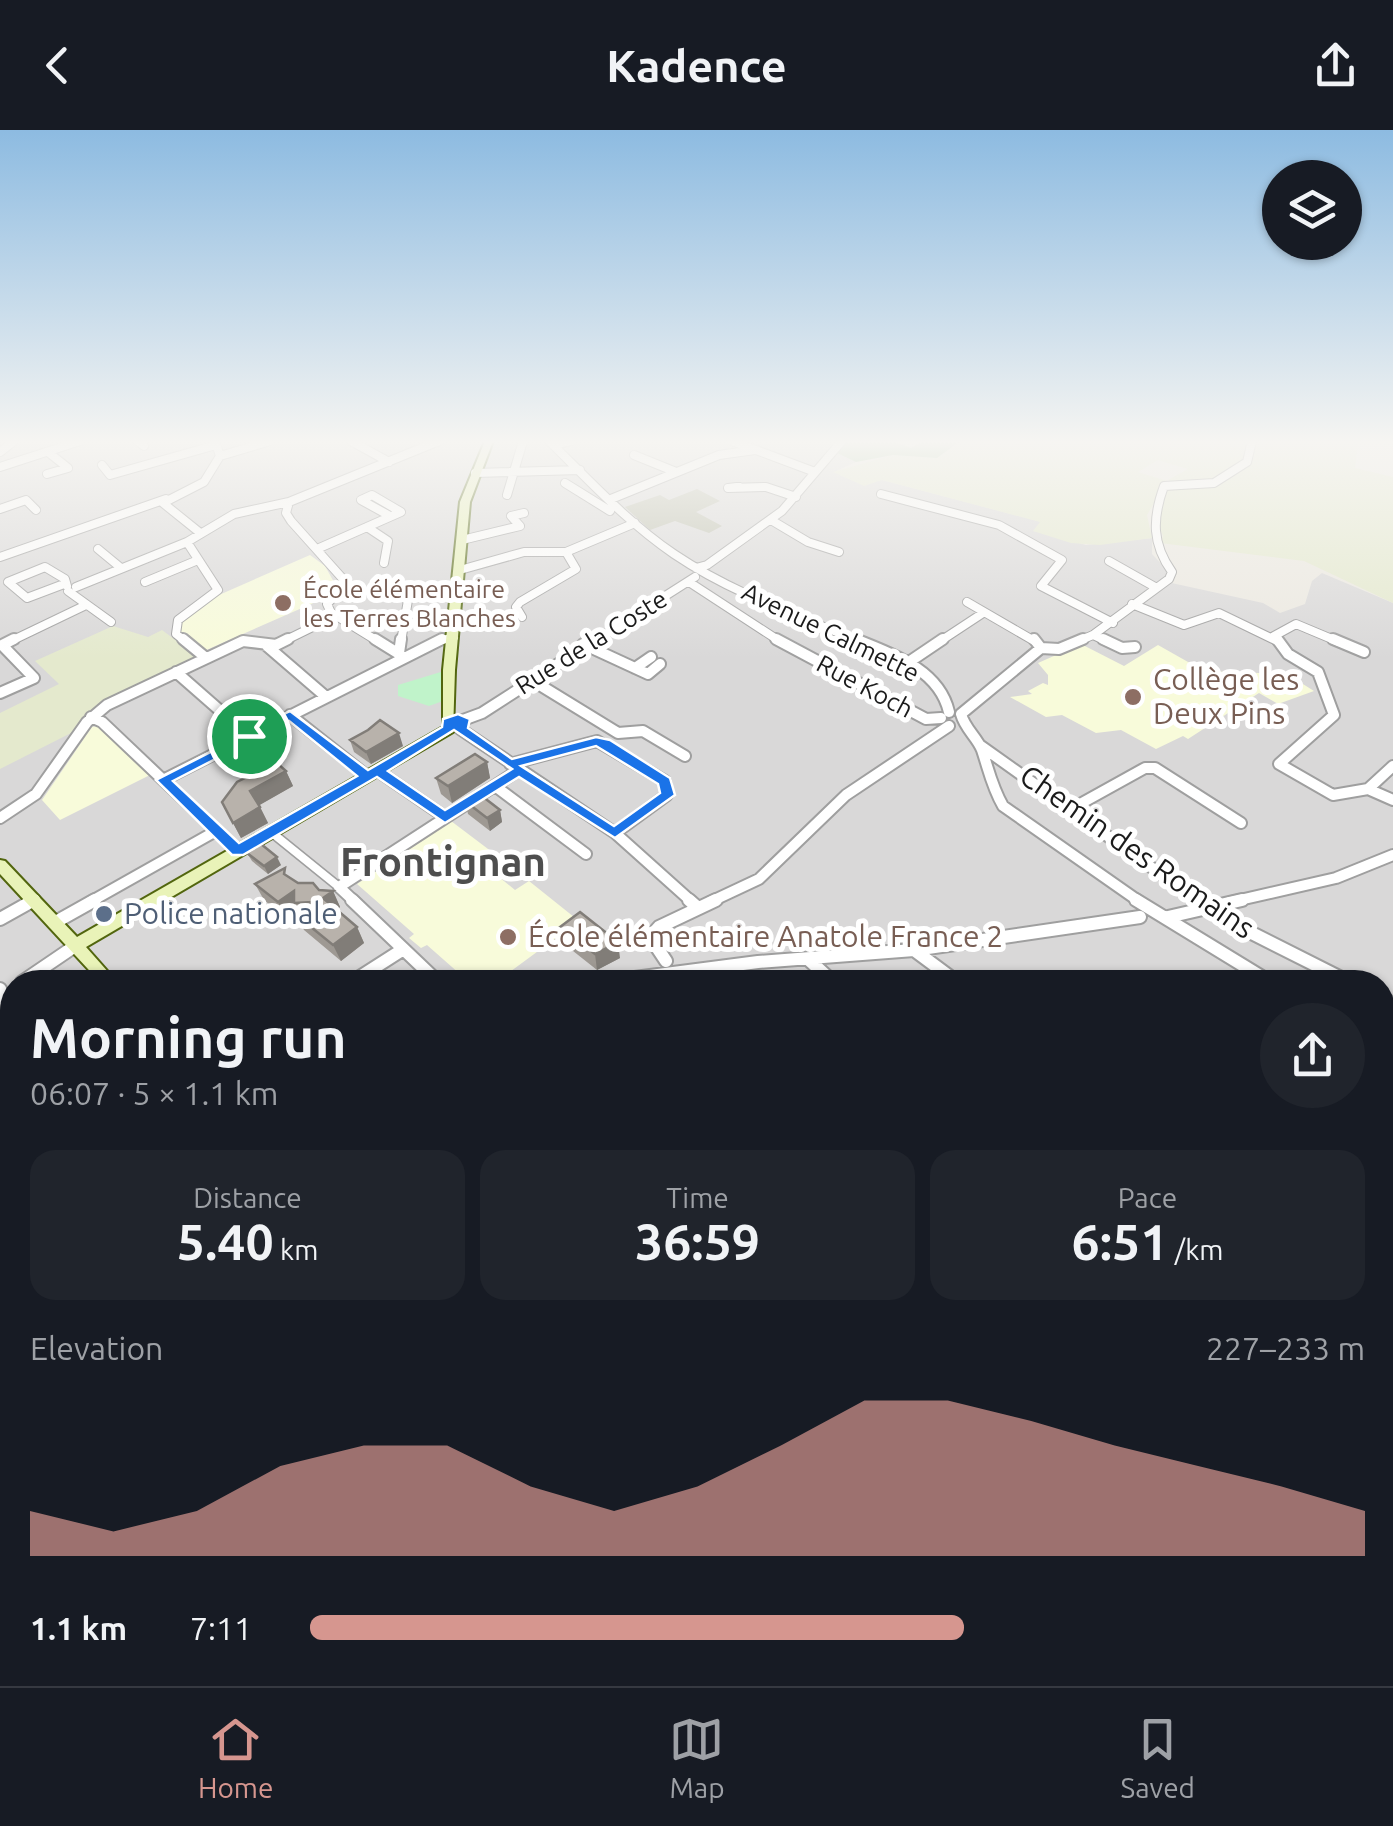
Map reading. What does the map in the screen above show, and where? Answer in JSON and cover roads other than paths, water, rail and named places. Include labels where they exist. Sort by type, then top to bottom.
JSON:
[{"type":"main road","points":[[74,946],[456,724],[449,670],[465,514]]},
{"type":"main road","points":[[0,865],[97,970]]},
{"type":"street","points":[[0,557],[122,514]]},
{"type":"street","points":[[173,514],[199,532]]},
{"type":"street","points":[[112,622],[84,606],[69,587],[65,579],[45,567],[8,582],[27,598],[69,587],[187,542],[199,532],[246,514]]},
{"type":"street","points":[[287,514],[343,579],[341,589],[326,604],[335,615],[401,655]]},
{"type":"street","points":[[462,540],[520,526],[512,516],[522,514]]},
{"type":"street","name":"Avenue Calmette","points":[[626,514],[696,568],[906,664],[947,698],[946,719]]},
{"type":"street","name":"Rue de la Coste","points":[[456,724],[482,713],[583,644],[690,582],[696,568],[707,565],[778,514]]},
{"type":"street","points":[[956,514],[999,525],[1062,560],[1041,586],[1113,623]]},
{"type":"street","points":[[963,720],[975,698],[1041,648],[1059,649],[1093,635],[1113,623],[1172,572],[1155,544],[1159,536],[1155,514]]},
{"type":"street","points":[[317,549],[390,516]]},
{"type":"street","points":[[771,520],[808,542],[839,552]]},
{"type":"street","points":[[460,570],[524,552],[566,552],[636,523]]},
{"type":"street","points":[[367,528],[388,541],[384,563]]},
{"type":"street","points":[[187,542],[218,590],[174,627],[176,634],[206,658]]},
{"type":"street","points":[[98,549],[120,568]]},
{"type":"street","points":[[522,617],[516,607],[520,602],[576,570],[566,552]]},
{"type":"street","points":[[146,582],[198,560]]},
{"type":"street","points":[[1109,560],[1155,587]]},
{"type":"street","name":"Rue Koch","points":[[690,582],[751,626],[926,719],[963,720]]},
{"type":"street","points":[[401,655],[408,600]]},
{"type":"street","points":[[966,602],[1033,638],[1041,648]]},
{"type":"street","points":[[1132,604],[1184,625],[1219,612],[1230,614],[1274,636],[1288,654],[1318,672],[1334,715],[1279,764],[1334,798],[1353,798],[1393,766]]},
{"type":"street","points":[[0,693],[34,678],[2,653],[2,645],[9,638],[84,606]]},
{"type":"street","points":[[906,664],[983,613]]},
{"type":"street","points":[[267,646],[335,615]]},
{"type":"street","points":[[1274,636],[1296,624],[1364,652]]},
{"type":"street","points":[[1093,635],[1122,648],[1134,647]]},
{"type":"street","points":[[163,780],[401,655],[443,638],[454,638]]},
{"type":"street","points":[[0,818],[36,794],[92,717],[243,641],[267,646],[325,696]]},
{"type":"street","points":[[583,644],[648,674],[660,664]]},
{"type":"street","points":[[635,668],[651,656]]},
{"type":"street","points":[[176,672],[249,736]]},
{"type":"street","points":[[530,679],[618,732],[643,730],[685,756]]},
{"type":"street","points":[[290,715],[372,774],[445,818]]},
{"type":"street","points":[[92,717],[238,851]]},
{"type":"street","points":[[666,960],[650,937],[659,927],[759,879],[846,795],[946,719]]},
{"type":"street","name":"Chemin des Romains","points":[[963,720],[982,746],[1206,907],[1326,970]]},
{"type":"street","points":[[456,724],[615,833],[697,907]]},
{"type":"street","points":[[339,886],[495,786],[515,767],[596,742],[665,782],[667,795],[660,803],[615,833]]},
{"type":"street","points":[[982,746],[994,796],[1015,818],[1150,921],[1336,878],[1393,855]]},
{"type":"street","points":[[1071,809],[1146,768],[1155,768],[1241,822]]},
{"type":"street","points":[[495,786],[586,854]]},
{"type":"street","points":[[1368,788],[1393,800]]},
{"type":"street","points":[[54,924],[216,831]]},
{"type":"street","points":[[271,832],[339,886],[424,970]]},
{"type":"street","points":[[0,920],[34,900]]},
{"type":"street","points":[[706,970],[914,950],[1141,911]]},
{"type":"street","points":[[1163,916],[1251,970]]},
{"type":"street","points":[[39,970],[74,946]]},
{"type":"street","points":[[371,970],[402,950]]},
{"type":"street","points":[[914,950],[940,970]]},
{"type":"street","points":[[808,958],[820,970]]},
{"type":"place","name":"École élémentaire les Terres Blanches","points":[[283,603]]},
{"type":"place","name":"Collège les Deux Pins","points":[[1133,697]]},
{"type":"place","name":"Police nationale","points":[[104,914]]},
{"type":"place","name":"École élémentaire Anatole France 2","points":[[508,937]]},
{"type":"district","name":"Frontignan","points":[[443,862]]}]
